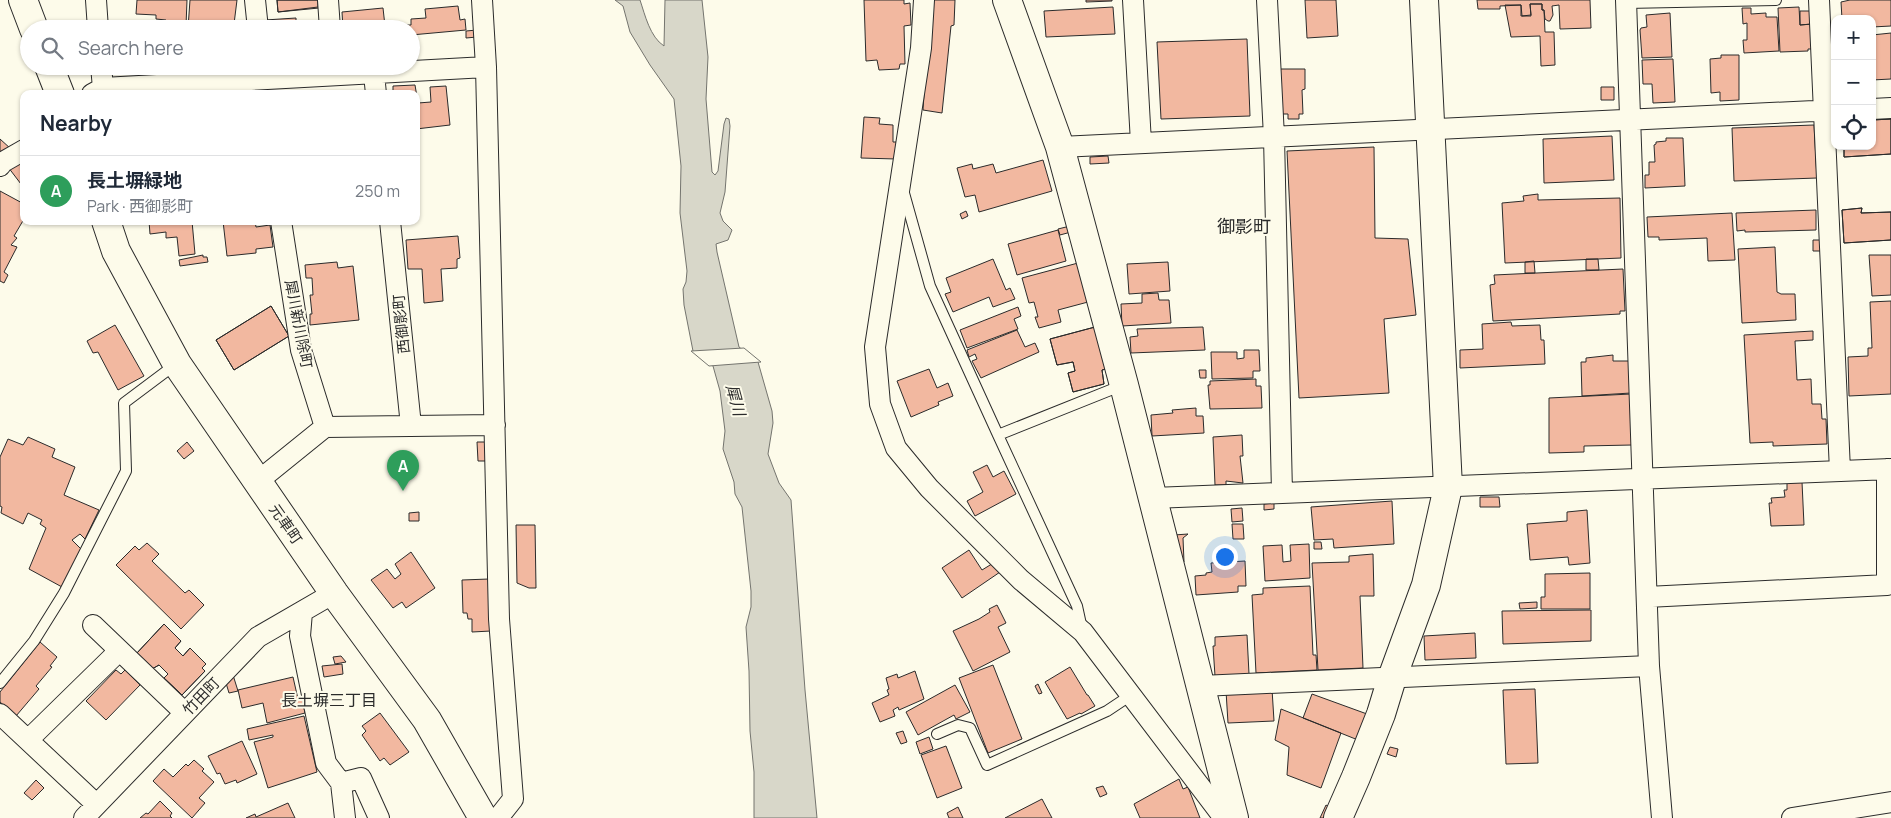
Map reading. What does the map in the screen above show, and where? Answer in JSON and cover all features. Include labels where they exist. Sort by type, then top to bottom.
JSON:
[{"type":"street","points":[[23,0],[31,20]]},
{"type":"street","points":[[96,0],[97,20]]},
{"type":"street","points":[[255,0],[257,20]]},
{"type":"street","points":[[328,0],[329,20]]},
{"type":"street","points":[[482,0],[486,67],[499,619],[513,799],[498,818]]},
{"type":"street","points":[[924,0],[921,48],[875,347],[880,404],[896,448],[929,488],[1021,580],[1083,632],[1224,818]]},
{"type":"street","points":[[1007,0],[1060,147],[1124,385],[1234,818]]},
{"type":"street","points":[[1133,0],[1141,143]]},
{"type":"street","points":[[1267,0],[1274,137],[1282,493]]},
{"type":"street","points":[[1338,818],[1378,723],[1392,678],[1426,585],[1448,486],[1432,129],[1424,0]]},
{"type":"street","points":[[1819,0],[1830,110],[1840,471]]},
{"type":"street","points":[[1626,1],[1649,666],[1662,818]]},
{"type":"street","points":[[346,75],[375,84],[486,67]]},
{"type":"street","points":[[53,75],[58,90]]},
{"type":"street","points":[[98,90],[100,75]]},
{"type":"street","points":[[113,90],[264,80],[302,75]]},
{"type":"street","points":[[1876,108],[1891,108]]},
{"type":"street","points":[[1060,147],[1830,110]]},
{"type":"street","points":[[0,166],[3,162],[20,152]]},
{"type":"street","name":"元車町","points":[[107,225],[116,251],[177,364],[334,593],[427,720],[483,818]]},
{"type":"street","name":"犀川新川除町","points":[[282,225],[301,350],[325,427]]},
{"type":"street","name":"西御影町","points":[[390,225],[412,426]]},
{"type":"street","points":[[257,482],[325,427],[495,425]]},
{"type":"street","points":[[1153,498],[1889,469],[1887,585],[1647,597]]},
{"type":"street","name":"竹田町","points":[[90,811],[258,637],[334,593]]},
{"type":"street","points":[[302,612],[300,636],[326,763],[342,783],[345,818]]},
{"type":"street","points":[[93,626],[185,713]]},
{"type":"street","points":[[28,740],[119,651]]},
{"type":"street","points":[[1201,686],[1649,666]]},
{"type":"street","points":[[4,724],[28,740],[90,811]]},
{"type":"street","points":[[342,783],[361,778],[379,818]]},
{"type":"street","points":[[1792,818],[1891,802]]},
{"type":"lane","points":[[1626,1],[1776,0]]},
{"type":"lane","points":[[900,181],[930,286],[1077,606],[1083,632]]},
{"type":"lane","points":[[0,683],[34,641],[64,594],[126,472],[124,402],[177,364]]},
{"type":"lane","points":[[998,435],[1124,385]]},
{"type":"lane","points":[[938,734],[958,725],[970,728],[987,765],[1107,711],[1131,695]]},
{"type":"water","name":"犀川","points":[[615,0],[640,0],[646,19],[655,37],[664,46],[665,0],[702,0],[708,57],[706,99],[712,172],[715,175],[718,171],[726,118],[729,119],[730,126],[725,192],[720,213],[723,221],[732,230],[728,240],[716,244],[717,252],[739,347],[758,362],[772,411],[773,423],[768,454],[779,483],[791,500],[805,690],[817,818],[754,818],[754,772],[750,731],[746,627],[751,607],[751,591],[742,507],[735,494],[734,482],[723,449],[725,431],[720,391],[713,366],[693,351],[684,305],[683,289],[687,271],[680,213],[681,166],[674,99],[630,32],[623,6]]},
{"type":"pier","points":[[744,348],[761,362],[709,366],[691,351]]},
{"type":"building","points":[[137,0],[187,0],[186,20],[156,19],[156,15],[136,14]]},
{"type":"building","points":[[190,0],[237,0],[234,20],[189,20]]},
{"type":"building","points":[[277,0],[318,0],[318,7],[278,12]]},
{"type":"building","points":[[277,0],[319,0],[319,8],[278,12]]},
{"type":"building","points":[[864,0],[904,0],[904,4],[910,3],[911,25],[904,26],[905,64],[900,64],[899,69],[879,70],[877,60],[866,61]]},
{"type":"building","points":[[930,0],[955,0],[954,25],[951,26],[942,113],[923,110]]},
{"type":"building","points":[[1086,0],[1112,0],[1112,1],[1086,2]]},
{"type":"building","points":[[1305,0],[1336,0],[1338,36],[1307,38]]},
{"type":"building","points":[[1477,0],[1590,0],[1591,28],[1560,29],[1559,5],[1552,6],[1553,15],[1550,21],[1548,21],[1545,19],[1542,4],[1530,4],[1531,15],[1522,16],[1521,5],[1500,6],[1500,9],[1478,9]]},
{"type":"building","points":[[1850,0],[1891,0],[1891,26],[1876,27],[1876,15],[1842,15],[1841,2]]},
{"type":"building","points":[[1530,4],[1542,4],[1545,32],[1554,32],[1555,65],[1541,66],[1540,36],[1511,37],[1505,5],[1521,5],[1521,16],[1531,16]]},
{"type":"building","points":[[458,6],[460,20],[465,19],[466,30],[420,34],[420,20],[411,19],[426,18],[425,9]]},
{"type":"building","points":[[1113,7],[1115,34],[1046,37],[1044,11]]},
{"type":"building","points":[[1799,7],[1800,25],[1812,24],[1812,49],[1808,49],[1808,51],[1780,52],[1778,8]]},
{"type":"building","points":[[383,8],[384,20],[342,20],[342,12]]},
{"type":"building","points":[[1742,8],[1751,8],[1751,14],[1766,13],[1766,17],[1777,17],[1779,51],[1744,53],[1743,40],[1747,40],[1747,23],[1743,24]]},
{"type":"building","points":[[1800,11],[1811,11],[1812,24],[1800,25]]},
{"type":"building","points":[[1670,13],[1672,57],[1642,58],[1640,30],[1647,27],[1646,15]]},
{"type":"building","points":[[296,18],[296,20],[265,20]]},
{"type":"building","points":[[477,30],[477,37],[466,38],[466,31]]},
{"type":"building","points":[[1891,33],[1891,79],[1876,80],[1876,35]]},
{"type":"building","points":[[1247,39],[1250,116],[1161,119],[1157,42]]},
{"type":"building","points":[[1721,55],[1739,55],[1739,100],[1720,101],[1720,92],[1711,93],[1710,59],[1721,58]]},
{"type":"building","points":[[1673,59],[1675,102],[1653,103],[1652,84],[1643,84],[1642,60]]},
{"type":"building","points":[[1280,69],[1305,69],[1305,89],[1302,90],[1303,114],[1299,114],[1299,119],[1288,119],[1288,114],[1279,114]]},
{"type":"building","points":[[415,85],[416,90],[393,90],[393,86]]},
{"type":"building","points":[[446,86],[450,125],[420,129],[420,103],[431,102],[430,87]]},
{"type":"building","points":[[1601,87],[1614,87],[1614,100],[1601,100]]},
{"type":"building","points":[[864,117],[880,118],[879,124],[893,125],[893,142],[897,142],[896,159],[861,158]]},
{"type":"building","points":[[1891,119],[1891,154],[1844,157],[1844,150],[1876,150],[1876,120]]},
{"type":"building","points":[[1891,119],[1891,154],[1844,157],[1844,150],[1876,150],[1876,120]]},
{"type":"building","points":[[1814,125],[1817,178],[1734,181],[1732,128]]},
{"type":"building","points":[[1612,136],[1614,180],[1544,183],[1543,139]]},
{"type":"building","points":[[1666,138],[1683,138],[1685,186],[1645,188],[1645,175],[1649,175],[1649,162],[1655,162],[1654,145],[1656,142],[1666,141]]},
{"type":"building","points":[[0,139],[11,149],[0,158]]},
{"type":"building","points":[[1374,147],[1375,238],[1408,239],[1416,315],[1384,319],[1389,393],[1299,398],[1287,151]]},
{"type":"building","points":[[1108,156],[1109,163],[1090,164],[1090,157]]},
{"type":"building","points":[[20,160],[20,183],[8,167]]},
{"type":"building","points":[[1043,160],[1052,191],[979,212],[975,195],[965,197],[957,168],[972,164],[973,169],[993,164],[996,173]]},
{"type":"building","points":[[0,191],[20,202],[20,225],[14,236],[17,238],[11,245],[17,247],[4,272],[8,275],[4,283],[0,281]]},
{"type":"building","points":[[1538,194],[1538,200],[1620,198],[1621,258],[1505,263],[1502,203],[1524,201],[1523,196]]},
{"type":"building","points":[[1862,208],[1861,213],[1891,212],[1891,240],[1844,243],[1842,210]]},
{"type":"building","points":[[1862,208],[1861,213],[1891,212],[1891,240],[1844,243],[1842,210]]},
{"type":"building","points":[[1816,210],[1816,230],[1737,231],[1736,213]]},
{"type":"building","points":[[966,211],[968,216],[962,219],[960,214]]},
{"type":"building","points":[[1732,213],[1735,260],[1708,261],[1707,238],[1659,240],[1659,237],[1648,237],[1647,217]]},
{"type":"building","points":[[149,225],[192,225],[195,254],[179,256],[177,237],[166,238],[166,232],[150,234]]},
{"type":"building","points":[[223,225],[256,225],[256,227],[270,225],[273,247],[256,249],[256,253],[227,256]]},
{"type":"building","points":[[1070,226],[1071,232],[1060,235],[1058,229]]},
{"type":"building","points":[[1058,230],[1066,261],[1017,275],[1008,244]]},
{"type":"building","points":[[458,236],[460,258],[457,259],[457,268],[441,269],[443,301],[424,303],[422,269],[408,269],[406,240]]},
{"type":"building","points":[[1813,240],[1820,240],[1821,251],[1813,251]]},
{"type":"building","points":[[1775,247],[1777,292],[1781,294],[1795,294],[1796,320],[1742,323],[1738,249]]},
{"type":"building","points":[[203,255],[203,257],[207,257],[208,262],[180,266],[179,260]]},
{"type":"building","points":[[1869,255],[1891,255],[1891,295],[1872,296]]},
{"type":"building","points":[[993,259],[1006,290],[1010,288],[1015,299],[993,307],[989,297],[953,312],[945,294],[951,292],[946,278]]},
{"type":"building","points":[[1586,259],[1598,259],[1599,270],[1586,270]]},
{"type":"building","points":[[1534,261],[1535,273],[1525,273],[1525,262]]},
{"type":"building","points":[[337,262],[338,268],[353,266],[359,320],[310,325],[310,314],[312,314],[310,295],[313,295],[312,278],[306,278],[305,265]]},
{"type":"building","points":[[1168,262],[1170,291],[1129,294],[1127,264]]},
{"type":"building","points":[[1078,263],[1088,302],[1058,310],[1061,322],[1039,328],[1035,317],[1038,317],[1034,302],[1029,303],[1022,278]]},
{"type":"building","points":[[1623,269],[1625,311],[1620,311],[1620,314],[1493,321],[1490,285],[1495,284],[1494,275]]},
{"type":"building","points":[[1158,293],[1159,300],[1169,300],[1171,323],[1122,326],[1121,304],[1142,303],[1142,294]]},
{"type":"building","points":[[1891,301],[1891,394],[1849,396],[1848,357],[1868,356],[1868,348],[1872,348],[1870,302]]},
{"type":"building","points":[[271,306],[289,336],[234,370],[216,340]]},
{"type":"building","points":[[271,306],[289,336],[234,370],[216,340]]},
{"type":"building","points":[[1018,307],[1021,316],[1014,319],[1018,329],[967,348],[960,330]]},
{"type":"building","points":[[1511,322],[1512,326],[1540,325],[1541,340],[1544,340],[1545,364],[1460,368],[1460,350],[1483,349],[1482,324]]},
{"type":"building","points":[[115,325],[144,376],[118,390],[98,352],[93,353],[87,341]]},
{"type":"building","points":[[1095,327],[1106,369],[1102,370],[1104,384],[1073,392],[1068,373],[1075,371],[1073,362],[1057,365],[1050,339]]},
{"type":"building","points":[[1095,327],[1106,369],[1102,370],[1104,384],[1073,392],[1068,373],[1075,371],[1073,362],[1057,365],[1050,339]]},
{"type":"building","points":[[1203,327],[1205,350],[1131,353],[1130,337],[1138,336],[1137,329]]},
{"type":"building","points":[[1017,330],[1025,347],[1035,343],[1039,352],[981,378],[972,361],[977,359],[975,354],[969,357],[967,350]]},
{"type":"building","points":[[1813,331],[1813,340],[1795,341],[1797,380],[1811,379],[1812,404],[1821,404],[1822,419],[1826,419],[1827,444],[1773,446],[1773,442],[1750,443],[1744,335]]},
{"type":"building","points":[[1244,350],[1259,350],[1260,371],[1253,371],[1253,378],[1212,379],[1211,352],[1237,352],[1237,359],[1244,358]]},
{"type":"building","points":[[1613,355],[1613,361],[1629,361],[1631,393],[1582,396],[1581,362],[1586,362],[1586,358]]},
{"type":"building","points":[[929,369],[937,388],[948,383],[953,396],[938,402],[939,405],[911,417],[897,381]]},
{"type":"building","points":[[1199,370],[1206,370],[1206,378],[1200,378]]},
{"type":"building","points":[[1256,379],[1256,386],[1261,386],[1262,408],[1210,409],[1208,385],[1210,385],[1210,381]]},
{"type":"building","points":[[1631,394],[1632,445],[1584,446],[1584,452],[1549,453],[1549,398]]},
{"type":"building","points":[[1196,408],[1196,416],[1203,416],[1204,433],[1152,436],[1151,415],[1173,413],[1172,410]]},
{"type":"building","points":[[1242,435],[1243,456],[1240,456],[1243,483],[1226,481],[1226,485],[1215,485],[1213,437]]},
{"type":"building","points":[[28,437],[55,449],[52,457],[75,467],[64,495],[99,510],[85,539],[80,534],[72,540],[81,549],[62,587],[29,569],[46,528],[40,524],[42,520],[28,513],[23,524],[1,513],[0,457],[8,439],[23,445]]},
{"type":"building","points":[[187,442],[194,451],[184,459],[177,451]]},
{"type":"building","points":[[477,442],[488,442],[489,461],[478,461]]},
{"type":"building","points":[[987,465],[993,477],[1004,471],[1016,494],[975,516],[967,501],[983,492],[973,472]]},
{"type":"building","points":[[1787,482],[1802,482],[1804,525],[1771,526],[1769,503],[1772,503],[1771,498],[1785,497],[1784,490],[1787,490]]},
{"type":"building","points":[[1480,497],[1499,497],[1500,507],[1480,507]]},
{"type":"building","points":[[1392,501],[1394,544],[1334,548],[1333,539],[1314,540],[1311,507]]},
{"type":"building","points":[[1274,503],[1274,509],[1264,510],[1264,504]]},
{"type":"building","points":[[1242,508],[1243,521],[1232,522],[1231,509]]},
{"type":"building","points":[[1587,510],[1590,563],[1569,565],[1568,557],[1530,560],[1527,524],[1567,521],[1567,512]]},
{"type":"building","points":[[419,512],[419,521],[409,521],[409,513]]},
{"type":"building","points":[[1232,524],[1243,524],[1244,539],[1233,539]]},
{"type":"building","points":[[516,525],[535,525],[536,588],[529,588],[517,583]]},
{"type":"building","points":[[1188,534],[1183,538],[1184,562],[1182,562],[1174,535]]},
{"type":"building","points":[[1314,542],[1321,542],[1322,549],[1314,549]]},
{"type":"building","points":[[147,543],[159,554],[152,561],[185,593],[189,590],[204,605],[181,629],[116,565],[135,546],[139,550]]},
{"type":"building","points":[[1309,544],[1310,578],[1265,581],[1263,546],[1282,545],[1283,562],[1291,561],[1290,545]]},
{"type":"building","points":[[969,550],[982,570],[995,562],[1003,570],[962,598],[942,568]]},
{"type":"building","points":[[411,552],[435,588],[406,608],[402,602],[393,608],[371,580],[387,569],[395,579],[401,574],[395,564]]},
{"type":"building","points":[[1373,554],[1374,596],[1360,596],[1363,668],[1318,670],[1312,563],[1349,562],[1349,556]]},
{"type":"building","points":[[1245,561],[1246,586],[1238,586],[1238,592],[1196,595],[1195,576],[1206,575],[1206,573],[1212,572],[1211,563]]},
{"type":"building","points":[[1590,573],[1590,609],[1541,609],[1541,597],[1545,597],[1545,574]]},
{"type":"building","points":[[489,579],[491,631],[472,632],[472,619],[468,619],[467,613],[463,613],[462,580]]},
{"type":"building","points":[[1310,586],[1313,655],[1316,655],[1317,670],[1256,673],[1252,595],[1263,594],[1263,588]]},
{"type":"building","points":[[1537,602],[1537,608],[1520,609],[1519,603]]},
{"type":"building","points":[[997,605],[1006,623],[998,627],[1010,652],[973,671],[953,631],[979,619],[990,612],[989,609]]},
{"type":"building","points":[[1591,610],[1591,641],[1503,644],[1502,611]]},
{"type":"building","points":[[164,624],[181,641],[175,648],[183,656],[190,648],[206,664],[202,668],[205,671],[182,695],[164,678],[168,674],[159,665],[152,669],[136,654]]},
{"type":"building","points":[[164,624],[181,641],[175,648],[183,656],[190,648],[206,664],[202,668],[205,671],[182,695],[164,678],[168,674],[159,665],[152,669],[136,654]]},
{"type":"building","points":[[1475,633],[1476,658],[1425,660],[1424,636]]},
{"type":"building","points":[[1247,635],[1249,674],[1215,676],[1213,646],[1215,646],[1215,637]]},
{"type":"building","points":[[40,642],[57,657],[50,666],[52,667],[36,686],[39,689],[16,716],[0,702],[0,692]]},
{"type":"building","points":[[341,656],[346,662],[335,664],[333,657]]},
{"type":"building","points":[[342,664],[343,674],[324,677],[322,666]]},
{"type":"building","points":[[993,665],[1022,739],[988,753],[959,678]]},
{"type":"building","points":[[1070,667],[1095,706],[1067,719],[1045,682]]},
{"type":"building","points":[[116,670],[121,674],[125,670],[140,685],[106,720],[86,701]]},
{"type":"building","points":[[915,671],[924,699],[899,710],[898,707],[893,710],[895,716],[880,722],[872,703],[889,695],[886,678],[897,674],[898,678]]},
{"type":"building","points":[[233,675],[238,691],[229,693],[226,683]]},
{"type":"building","points":[[293,677],[298,699],[302,699],[305,713],[267,723],[263,703],[242,708],[238,690]]},
{"type":"building","points":[[1038,684],[1042,693],[1039,694],[1035,686]]},
{"type":"building","points":[[955,685],[970,712],[956,719],[954,715],[918,735],[906,712]]},
{"type":"building","points":[[1272,689],[1274,721],[1228,723],[1226,691]]},
{"type":"building","points":[[1535,689],[1538,763],[1506,764],[1503,690]]},
{"type":"building","points":[[1312,694],[1367,714],[1358,740],[1303,718]]},
{"type":"building","points":[[1281,709],[1341,733],[1321,788],[1287,775],[1289,747],[1275,740]]},
{"type":"building","points":[[380,713],[409,752],[390,765],[384,758],[380,761],[362,735],[366,731],[362,726]]},
{"type":"building","points":[[304,716],[317,772],[268,788],[254,742],[273,737],[273,735],[249,740],[247,729]]},
{"type":"building","points":[[903,731],[907,742],[901,744],[896,733]]},
{"type":"building","points":[[929,737],[933,749],[920,754],[916,742]]},
{"type":"building","points":[[242,741],[257,774],[237,783],[236,780],[225,784],[220,773],[217,774],[208,756]]},
{"type":"building","points":[[946,746],[962,788],[937,798],[921,755]]},
{"type":"building","points":[[1390,747],[1398,749],[1396,757],[1387,754]]},
{"type":"building","points":[[194,760],[214,782],[199,798],[205,803],[192,818],[153,781],[164,769],[173,777],[186,764],[188,766]]},
{"type":"building","points":[[1179,779],[1183,789],[1188,787],[1200,818],[1140,818],[1134,804]]},
{"type":"building","points":[[36,780],[44,788],[32,800],[24,793]]},
{"type":"building","points":[[1103,786],[1107,794],[1100,797],[1096,788]]},
{"type":"building","points":[[1042,799],[1052,818],[1005,818]]},
{"type":"building","points":[[160,801],[172,813],[170,816],[172,818],[140,818],[146,813],[148,814]]},
{"type":"building","points":[[288,803],[295,818],[246,818],[255,814],[256,817]]},
{"type":"building","points":[[1326,805],[1331,808],[1327,818],[1320,818]]},
{"type":"building","points":[[958,807],[963,818],[949,818],[947,813]]},
{"type":"place","name":"長土塀緑地","points":[[403,491]]},
{"type":"district","name":"御影町","points":[[1244,226]]},
{"type":"district","name":"長土塀三丁目","points":[[329,700]]}]
